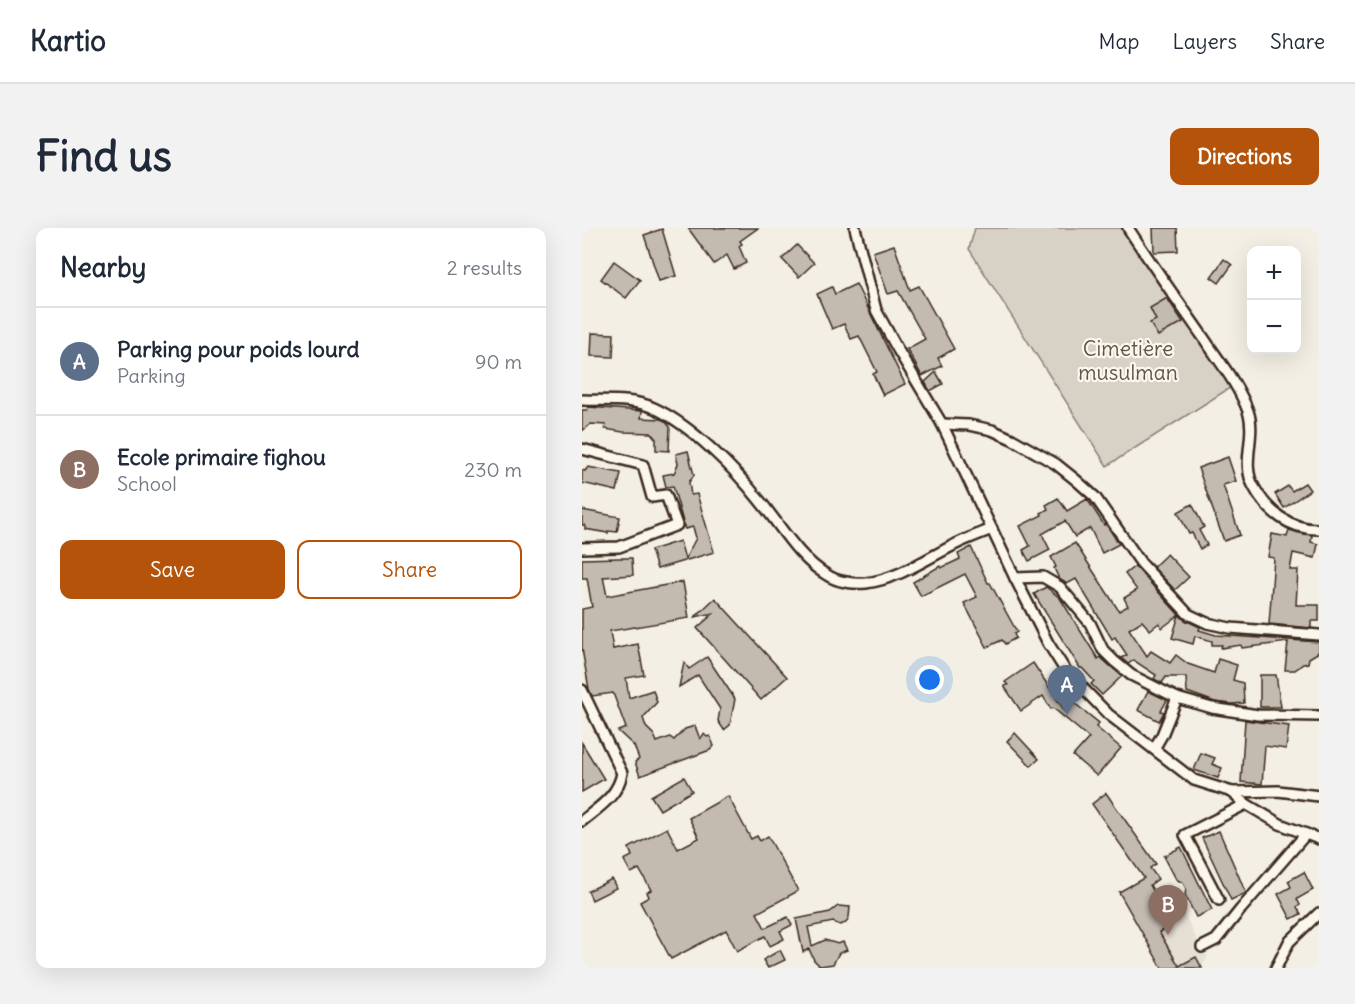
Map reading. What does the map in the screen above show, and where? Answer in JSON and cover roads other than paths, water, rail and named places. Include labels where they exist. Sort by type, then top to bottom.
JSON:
[{"type":"street","points":[[855,228],[876,310],[942,423],[1015,578],[1048,643],[1065,670],[1108,714],[1194,780],[1232,792],[1278,791],[1319,796]]},
{"type":"street","points":[[1128,228],[1236,384],[1249,414],[1247,469],[1254,487],[1277,517],[1293,524],[1319,529]]},
{"type":"street","points":[[582,400],[636,402],[664,413],[707,445],[736,473],[804,556],[827,576],[846,582],[866,583],[885,579],[992,529]]},
{"type":"street","points":[[942,423],[992,430],[1012,438],[1056,464],[1095,497],[1141,563],[1188,614],[1207,623],[1230,628],[1319,634]]},
{"type":"street","points":[[582,449],[643,465],[652,497],[666,495],[677,525],[619,547],[582,548]]},
{"type":"street","points":[[1015,578],[1043,577],[1060,587],[1090,623],[1103,650],[1114,661],[1131,675],[1177,698],[1212,708],[1258,715],[1319,716]]},
{"type":"street","points":[[582,690],[622,773],[620,784],[614,795],[582,821]]},
{"type":"street","points":[[1154,749],[1177,698]]},
{"type":"street","points":[[1232,792],[1246,804],[1280,824],[1319,839]]},
{"type":"street","points":[[1219,900],[1185,835],[1246,804]]},
{"type":"street","points":[[1202,947],[1216,940],[1306,834]]},
{"type":"street","points":[[1276,968],[1289,942],[1319,913]]},
{"type":"place","name":"Parking pour poids lourd","points":[[1067,715]]},
{"type":"place","name":"Ecole primaire fighou","points":[[1168,935]]},
{"type":"park label","name":"Cimetière musulman","points":[[1128,360]]}]
